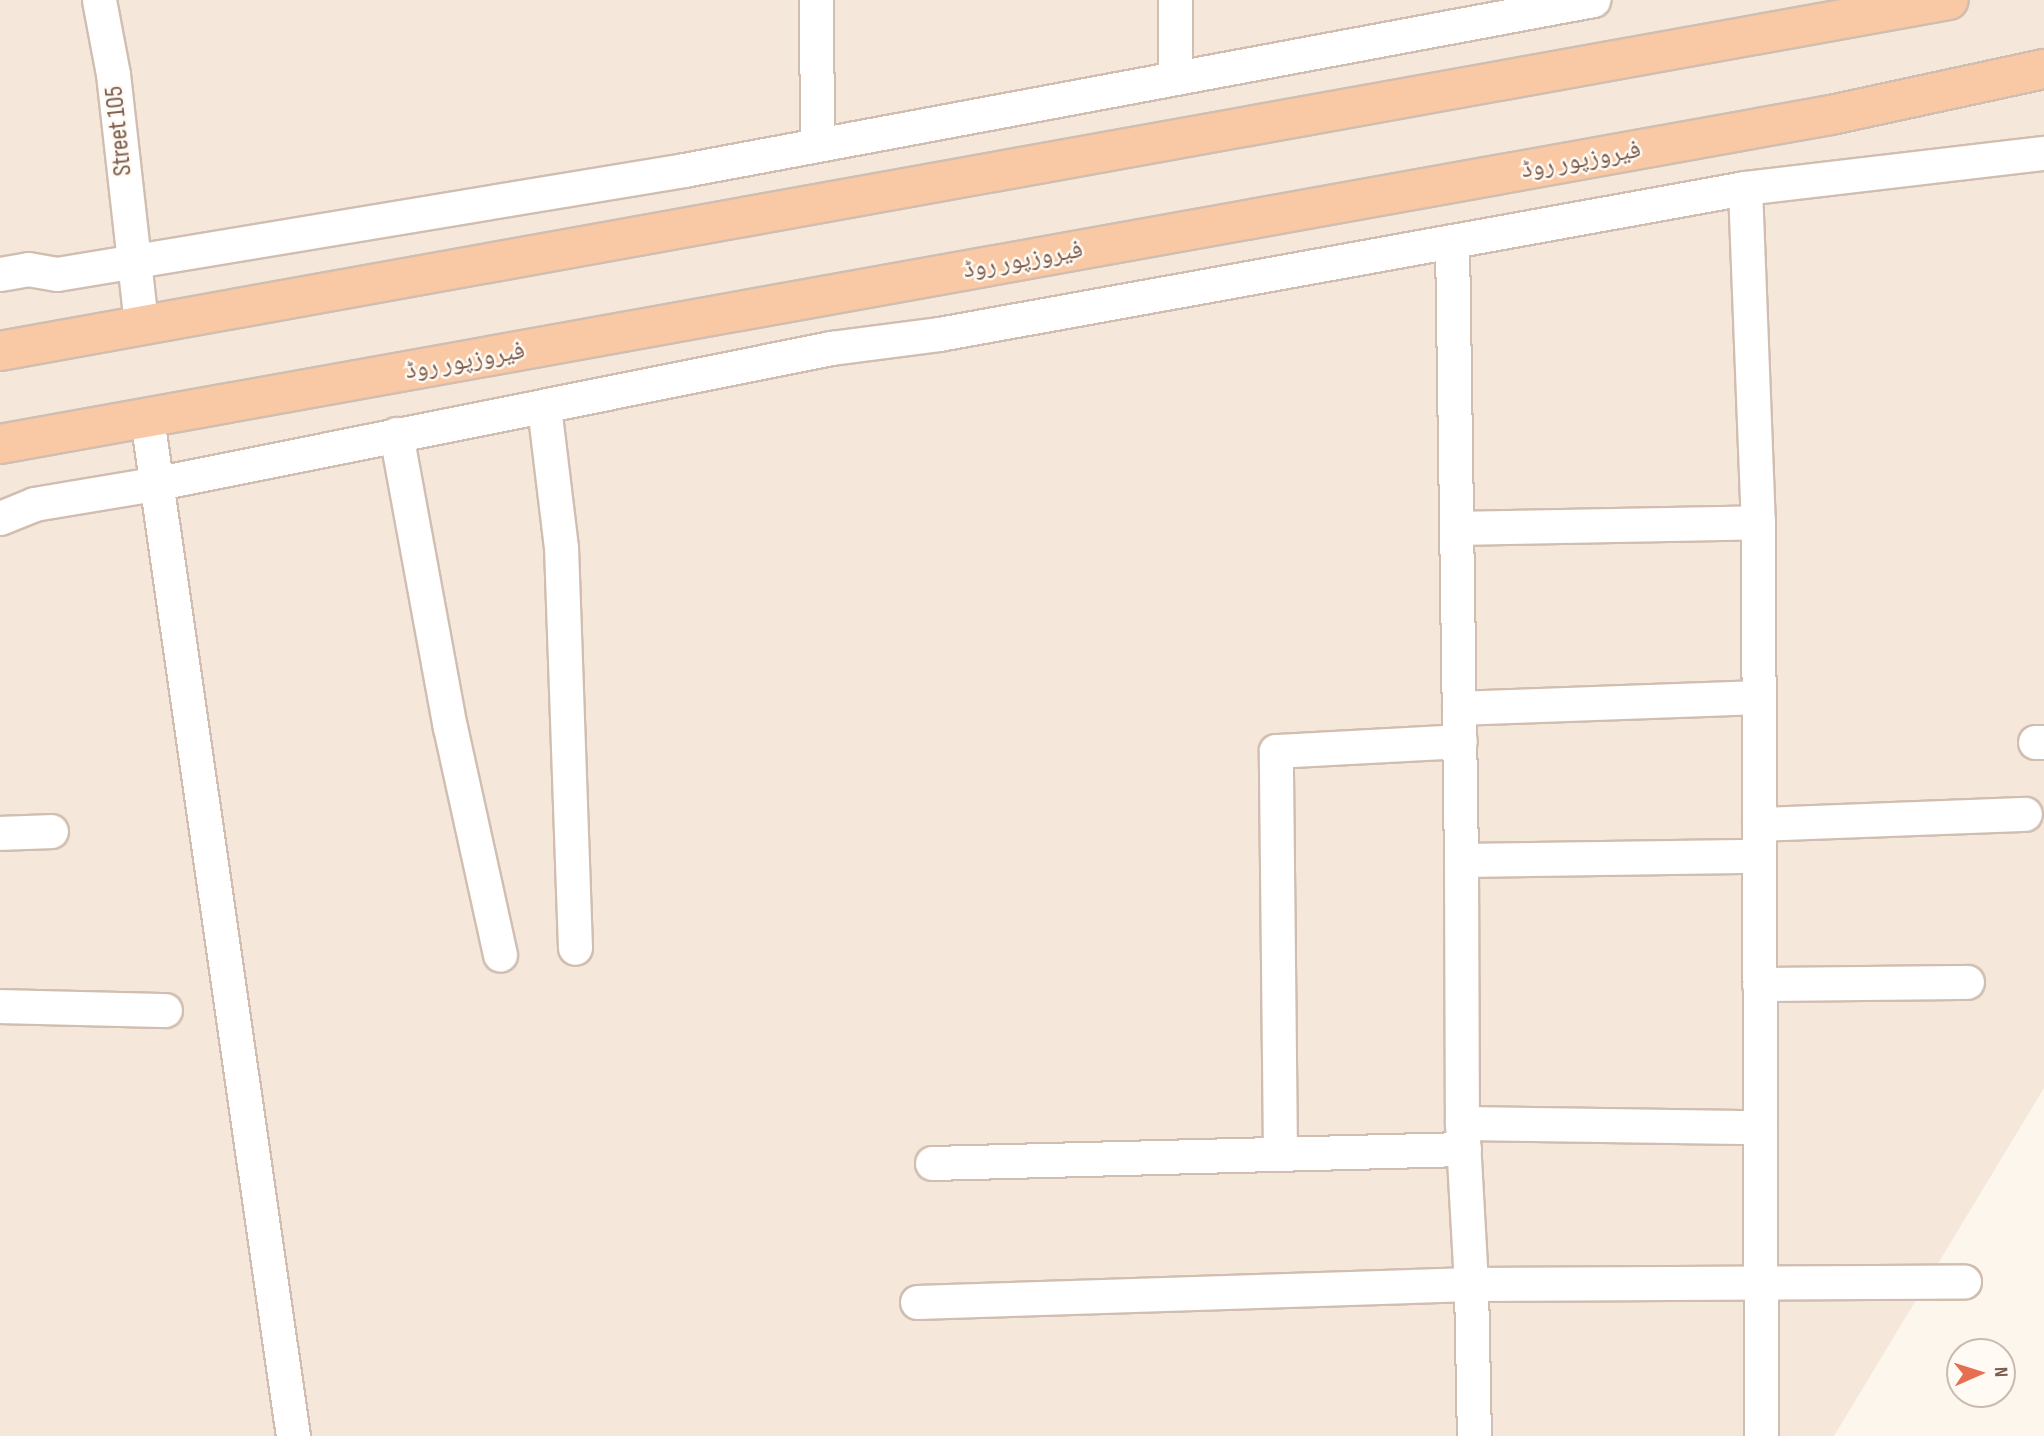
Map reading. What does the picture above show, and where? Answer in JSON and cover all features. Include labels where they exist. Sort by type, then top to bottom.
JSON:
[{"type":"highway","points":[[0,351],[1949,0]]},
{"type":"highway","name":"فیروزپور روڈ","points":[[0,444],[1830,115],[2044,69]]},
{"type":"highway","points":[[1830,115],[2044,94]]},
{"type":"street","name":"Street 105","points":[[99,0],[113,74],[141,325]]},
{"type":"street","points":[[816,0],[817,145]]},
{"type":"street","points":[[1175,0],[1175,78]]},
{"type":"street","points":[[0,274],[28,269],[57,274],[134,262],[817,145],[1593,0]]},
{"type":"street","points":[[0,518],[34,504],[154,484],[831,348],[939,334],[1745,188],[2044,153]]},
{"type":"street","points":[[1745,188],[1758,522],[1758,1286],[1761,1436]]},
{"type":"street","points":[[1452,241],[1463,1136],[1471,1284],[1474,1436]]},
{"type":"street","points":[[544,407],[561,547],[575,948]]},
{"type":"street","points":[[147,418],[154,484],[293,1436]]},
{"type":"street","points":[[396,434],[450,727],[500,956]]},
{"type":"street","points":[[1457,528],[1758,522]]},
{"type":"street","points":[[1459,708],[1758,697]]},
{"type":"street","points":[[1280,1154],[1276,751],[1460,741]]},
{"type":"street","points":[[1461,860],[1759,840],[2025,814]]},
{"type":"street","points":[[0,833],[51,831]]},
{"type":"street","points":[[1759,984],[1967,982]]},
{"type":"street","points":[[0,1006],[165,1010]]},
{"type":"street","points":[[932,1163],[1280,1154],[1463,1136],[1760,1127]]},
{"type":"street","points":[[918,1302],[1471,1284],[1758,1286],[1964,1281]]},
{"type":"shaded area","points":[[0,0],[2044,0],[2044,1088],[1834,1436],[0,1436]]}]
